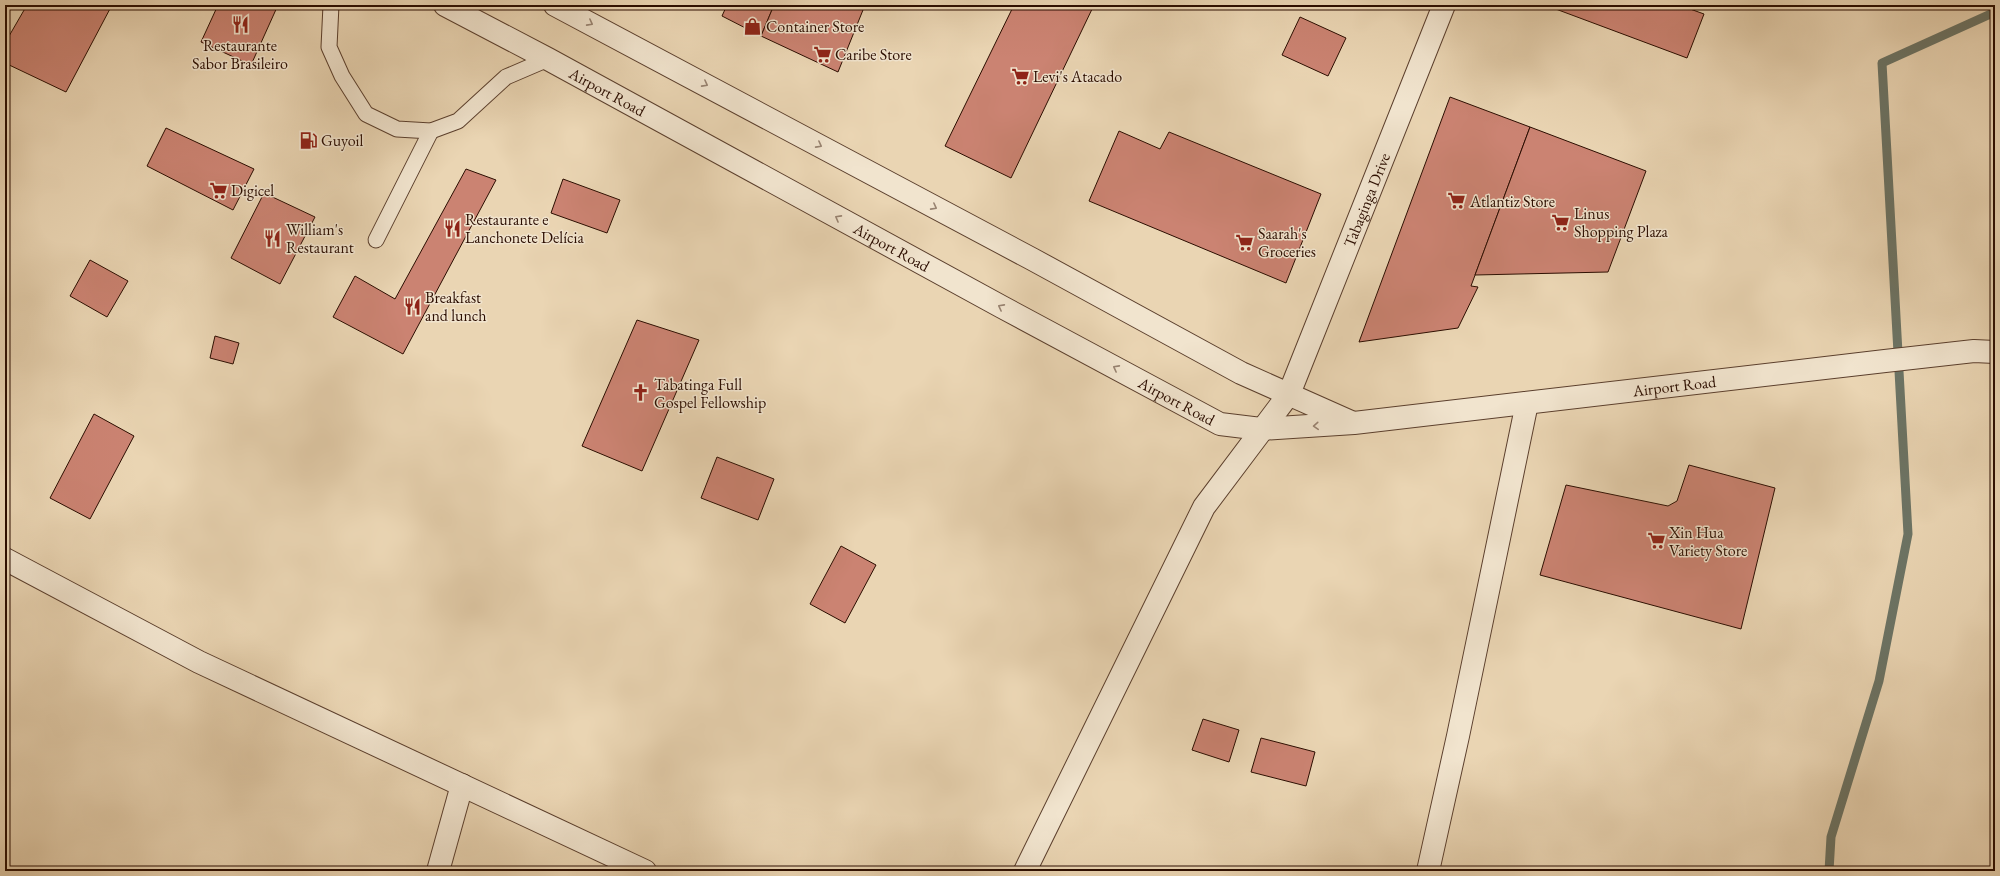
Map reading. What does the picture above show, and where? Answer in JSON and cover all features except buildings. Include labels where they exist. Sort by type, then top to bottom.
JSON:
[{"type":"street","name":"Airport Road","points":[[445,5],[548,59],[995,304],[1220,424],[1261,429],[1354,423],[1527,404],[1884,361],[1985,351]]},
{"type":"street","points":[[555,5],[1032,259],[1240,373],[1354,423]]},
{"type":"street","name":"Tabaginga Drive","points":[[1025,871],[1204,507],[1261,429],[1289,394],[1444,5]]},
{"type":"street","points":[[1428,871],[1458,736],[1527,404]]},
{"type":"street","points":[[5,559],[199,662],[645,871]]},
{"type":"street","points":[[438,871],[462,785]]},
{"type":"lane","points":[[331,5],[329,46],[342,76],[366,114],[397,129],[430,131],[458,121],[506,77],[548,59]]},
{"type":"lane","points":[[376,240],[430,131]]},
{"type":"waterway","points":[[1829,871],[1831,837],[1879,681],[1908,534],[1882,63],[1995,12]]},
{"type":"place","name":"Restaurante Sabor Brasileiro","points":[[240,24]]},
{"type":"place","name":"Container Store","points":[[753,26]]},
{"type":"place","name":"Caribe Store","points":[[822,54]]},
{"type":"place","name":"Levi's Atacado","points":[[1020,76]]},
{"type":"place","name":"Guyoil","points":[[308,140]]},
{"type":"place","name":"Digicel","points":[[218,190]]},
{"type":"place","name":"Atlantiz Store","points":[[1457,201]]},
{"type":"place","name":"Linus Shopping Plaza","points":[[1561,222]]},
{"type":"place","name":"Restaurante e Lanchonete Delícia","points":[[452,228]]},
{"type":"place","name":"William's Restaurant","points":[[273,238]]},
{"type":"place","name":"Saarah's Groceries","points":[[1245,242]]},
{"type":"place","name":"Breakfast and lunch","points":[[412,306]]},
{"type":"place","name":"Tabatinga Full Gospel Fellowship","points":[[641,393]]},
{"type":"place","name":"Xin Hua Variety Store","points":[[1656,541]]}]
